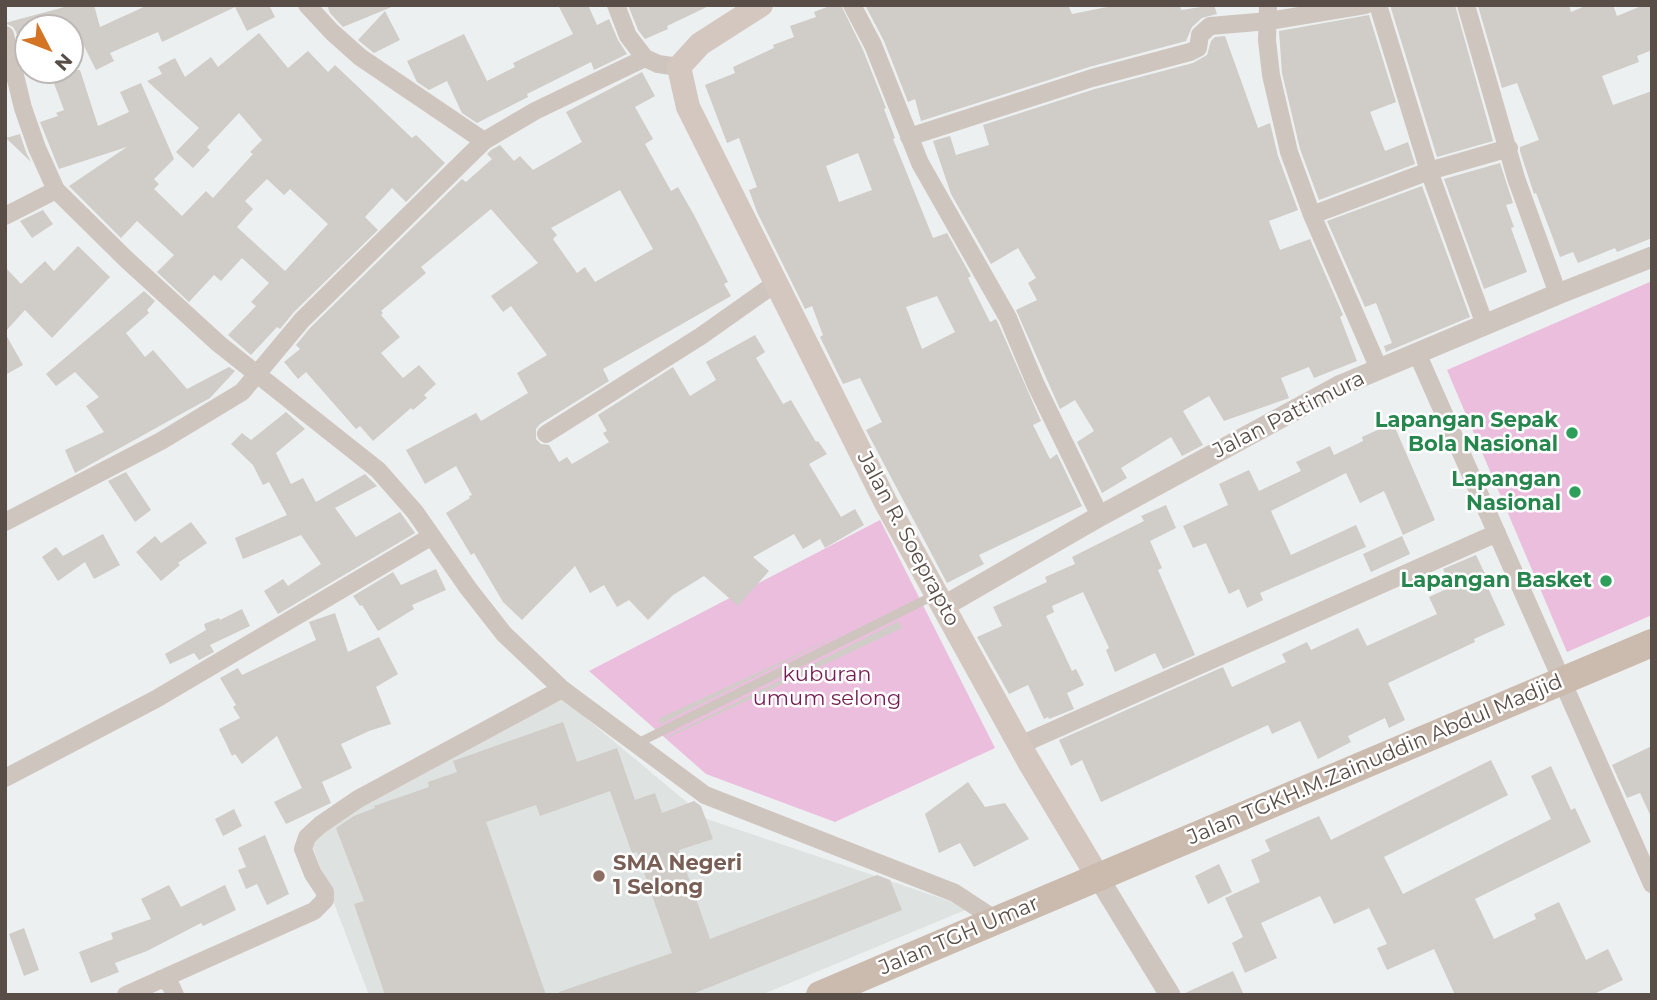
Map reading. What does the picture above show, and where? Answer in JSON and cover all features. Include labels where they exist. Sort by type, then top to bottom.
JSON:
[{"type":"main road","points":[[679,67],[700,44],[748,9]]},
{"type":"main road","name":"Jalan R. Soeprapto","points":[[679,67],[688,107],[886,503],[1020,745],[1098,877]]},
{"type":"main road","name":"Jalan TGKH.M.Zainuddin Abdul Madjid","points":[[1098,877],[1652,643]]},
{"type":"main road","name":"Jalan TGH Umar","points":[[820,995],[1098,877]]},
{"type":"street","points":[[307,5],[360,57],[484,141]]},
{"type":"street","points":[[616,5],[628,36],[645,58],[658,64],[679,67]]},
{"type":"street","points":[[852,5],[873,45],[920,163],[1008,318],[1036,385],[1100,516]]},
{"type":"street","points":[[909,137],[1092,78],[1190,52],[1198,48],[1200,35],[1210,26],[1269,13],[1365,5]]},
{"type":"street","points":[[1378,5],[1429,171],[1485,325]]},
{"type":"street","points":[[1466,5],[1543,257],[1558,294]]},
{"type":"street","points":[[1269,13],[1267,40],[1271,75],[1289,152],[1312,215],[1379,369]]},
{"type":"street","points":[[5,35],[23,108],[56,190],[144,276],[257,375],[378,470],[397,490],[504,634],[562,689],[641,741],[705,795],[955,893],[996,920]]},
{"type":"street","points":[[5,523],[199,419],[242,392],[318,304],[484,141],[535,111],[645,58]]},
{"type":"street","points":[[1312,215],[1429,171],[1509,148]]},
{"type":"street","points":[[5,216],[56,190]]},
{"type":"street","name":"Jalan Pattimura","points":[[940,600],[1339,386],[1652,257]]},
{"type":"street","points":[[546,434],[701,336],[776,283]]},
{"type":"street","points":[[1417,353],[1652,884]]},
{"type":"street","points":[[1020,745],[1497,533]]},
{"type":"street","points":[[5,778],[156,699],[432,536]]},
{"type":"street","points":[[127,995],[314,911],[325,900],[325,892],[313,874],[303,849],[307,837],[320,825],[358,799],[562,689]]},
{"type":"street","name":"Jalan R. Soeprapto","points":[[1098,877],[1170,995]]},
{"type":"street","points":[[161,979],[170,984],[175,995]]},
{"type":"lane","points":[[641,741],[940,600]]},
{"type":"shaded area","name":"SMA Negeri 1 Selong","points":[[562,698],[707,819],[970,908],[761,995],[369,995],[311,843],[368,796]]},
{"type":"green space","name":"Lapangan Nasional","points":[[1652,281],[1652,615],[1567,652],[1447,370]]},
{"type":"green space","name":"kuburan umum selong","points":[[880,520],[995,748],[835,822],[706,774],[589,671]]},
{"type":"building","points":[[72,5],[94,5],[100,27],[148,5],[269,5],[275,17],[247,31],[235,7],[162,42],[158,32],[110,53],[114,61],[96,70],[84,46],[84,14],[38,14]]},
{"type":"building","points":[[327,5],[394,6],[343,27],[330,13]]},
{"type":"building","points":[[558,5],[588,5],[597,25],[609,19],[627,54],[594,70],[591,62],[477,123],[462,113],[447,81],[429,90],[417,82],[407,61],[464,34],[487,81],[515,67],[513,63],[573,34]]},
{"type":"building","points":[[628,5],[711,5],[645,39],[638,30]]},
{"type":"building","points":[[832,5],[841,5],[863,50],[886,108],[884,109],[895,138],[893,139],[933,238],[947,233],[971,276],[968,278],[990,322],[996,319],[1041,421],[1033,425],[1050,459],[1057,454],[1082,506],[979,555],[984,564],[947,583],[866,430],[882,422],[860,378],[843,384],[820,337],[823,335],[812,306],[805,309],[757,212],[749,190],[757,187],[739,138],[727,143],[705,85],[735,73],[733,67],[794,37],[790,26],[816,17],[814,12]],"holes":[[[858,153],[872,190],[839,202],[826,166]],[[937,296],[955,332],[922,349],[906,307]]]},
{"type":"building","points":[[865,5],[1068,5],[1072,14],[1107,5],[1180,5],[1181,10],[1214,5],[1217,14],[1202,18],[1192,27],[1186,41],[1089,67],[921,121],[915,99],[908,102],[884,41]]},
{"type":"building","points":[[1390,5],[1455,5],[1493,141],[1437,157]]},
{"type":"building","points":[[1569,5],[1571,12],[1588,5],[1613,5],[1617,16],[1644,5],[1652,5],[1652,50],[1637,56],[1639,62],[1602,76],[1613,105],[1652,91],[1652,238],[1617,252],[1615,248],[1578,263],[1573,252],[1560,257],[1520,151],[1520,147],[1539,140],[1517,83],[1502,88],[1478,6]]},
{"type":"building","points":[[385,11],[400,40],[374,53],[358,40]]},
{"type":"building","points":[[1369,15],[1396,102],[1370,112],[1385,151],[1408,142],[1415,164],[1319,200],[1300,149],[1282,73],[1279,31]]},
{"type":"building","points":[[14,21],[14,29],[13,27],[5,23]]},
{"type":"building","points":[[259,33],[288,68],[308,51],[328,72],[335,65],[412,138],[416,135],[445,163],[406,202],[392,188],[365,217],[378,230],[251,355],[228,335],[256,306],[251,302],[269,283],[242,258],[221,281],[214,275],[189,302],[157,272],[174,255],[137,221],[121,238],[69,186],[127,147],[59,169],[40,122],[58,116],[56,113],[64,110],[54,84],[84,82],[98,126],[129,112],[120,92],[141,83],[174,159],[154,179],[159,184],[154,189],[182,216],[206,191],[213,198],[253,154],[250,152],[262,140],[239,113],[207,147],[210,150],[193,168],[176,152],[199,128],[147,81],[162,74],[158,67],[175,58],[185,77],[211,57],[218,67]],"holes":[[[267,179],[284,195],[290,189],[328,224],[285,271],[237,227],[253,209],[245,201]]]},
{"type":"building","points":[[1225,36],[1258,128],[1270,123],[1278,156],[1298,210],[1269,221],[1280,250],[1310,239],[1343,315],[1340,317],[1357,361],[1314,378],[1309,367],[1281,378],[1289,398],[1224,421],[1209,396],[1183,411],[1203,445],[1182,456],[1171,437],[1121,468],[1127,478],[1102,493],[1077,442],[1094,431],[1075,400],[1060,409],[1016,310],[1037,300],[1028,283],[1036,278],[1018,248],[991,264],[951,194],[933,141],[950,136],[956,155],[989,145],[983,125],[1095,89],[1193,63],[1207,55],[1215,37]]},
{"type":"building","points":[[642,72],[655,96],[635,107],[653,139],[645,144],[671,191],[678,187],[694,215],[728,282],[724,284],[731,296],[603,369],[609,381],[540,424],[536,429],[536,439],[541,444],[549,445],[559,462],[567,457],[572,464],[609,442],[603,433],[607,431],[598,415],[673,367],[690,396],[716,380],[706,362],[755,335],[765,352],[756,358],[783,404],[791,400],[816,442],[818,441],[827,454],[809,464],[841,517],[855,509],[864,525],[825,548],[820,539],[803,549],[794,534],[753,557],[769,571],[738,606],[704,576],[673,595],[648,620],[629,600],[617,607],[604,585],[590,593],[575,566],[522,620],[503,602],[446,513],[472,495],[456,466],[425,484],[406,450],[476,413],[481,421],[528,393],[517,373],[547,355],[511,306],[503,312],[491,296],[538,263],[491,209],[421,267],[426,273],[381,311],[381,315],[400,337],[381,353],[403,378],[419,365],[436,384],[424,395],[427,398],[413,410],[411,408],[373,441],[360,426],[356,429],[306,372],[298,379],[284,362],[300,349],[296,345],[310,328],[462,179],[466,182],[492,159],[487,154],[491,150],[500,145],[514,161],[520,156],[533,170],[582,142],[566,112]],"holes":[[[620,190],[653,249],[595,282],[585,267],[577,273],[553,239],[557,235],[551,228]]]},
{"type":"building","points":[[20,134],[26,152],[31,162],[6,138]]},
{"type":"building","points":[[1500,163],[1513,203],[1506,205],[1514,227],[1511,228],[1527,272],[1484,289],[1444,179]]},
{"type":"building","points":[[1422,186],[1470,317],[1386,352],[1384,346],[1392,343],[1376,303],[1365,307],[1327,221]]},
{"type":"building","points":[[43,210],[53,224],[32,238],[20,221]]},
{"type":"building","points":[[78,246],[110,277],[52,338],[25,310],[5,332],[5,267],[21,284],[45,261],[54,271]]},
{"type":"building","points":[[144,291],[155,301],[147,310],[149,313],[126,333],[145,357],[153,350],[187,389],[229,367],[235,371],[210,398],[75,473],[65,450],[104,432],[86,406],[99,397],[75,372],[56,386],[46,374]]},
{"type":"building","points":[[5,333],[23,365],[5,375]]},
{"type":"building","points":[[286,412],[305,429],[276,453],[291,484],[303,478],[316,502],[365,474],[377,486],[335,508],[356,537],[400,512],[415,533],[278,614],[264,591],[283,579],[288,586],[321,564],[301,535],[243,559],[235,538],[287,515],[269,482],[263,485],[253,465],[231,444],[242,433],[251,440]]},
{"type":"building","points":[[1393,423],[1435,520],[1403,535],[1384,491],[1360,503],[1346,473],[1271,511],[1291,555],[1356,525],[1366,547],[1260,593],[1263,600],[1247,608],[1239,589],[1229,594],[1206,543],[1193,548],[1183,526],[1228,505],[1219,484],[1249,470],[1259,491],[1301,471],[1296,462],[1330,446],[1334,455],[1363,441],[1362,437]]},
{"type":"building","points":[[126,472],[151,510],[135,522],[108,481]]},
{"type":"building","points":[[1166,505],[1176,528],[1150,541],[1162,568],[1158,570],[1195,655],[1163,669],[1155,653],[1115,672],[1106,650],[1109,648],[1083,592],[1052,606],[1054,612],[1046,616],[1072,671],[1076,669],[1084,685],[1067,693],[1074,709],[1044,719],[1028,685],[1009,694],[977,637],[1002,626],[993,607],[1047,582],[1045,577],[1075,564],[1072,557],[1144,521],[1141,516]]},
{"type":"building","points":[[191,522],[207,543],[178,563],[180,565],[161,581],[136,552],[155,536],[161,543]]},
{"type":"building","points":[[103,534],[120,565],[94,579],[85,562],[58,581],[42,557],[56,547],[63,556]]},
{"type":"building","points":[[1402,536],[1410,554],[1371,572],[1363,554]]},
{"type":"building","points":[[1476,555],[1505,625],[1388,683],[1405,720],[1389,728],[1385,718],[1348,736],[1351,742],[1318,759],[1300,721],[1272,734],[1268,725],[1101,802],[1082,760],[1071,766],[1059,740],[1223,667],[1232,687],[1286,662],[1282,654],[1307,642],[1311,650],[1358,628],[1367,646],[1437,614],[1429,597],[1451,587],[1443,569]]},
{"type":"building","points":[[436,569],[446,590],[412,605],[414,609],[378,631],[353,596],[393,572],[401,585]]},
{"type":"building","points":[[242,609],[250,626],[210,645],[214,652],[199,660],[194,653],[170,664],[165,654],[206,630],[204,624],[219,618],[220,620]]},
{"type":"building","points":[[335,613],[348,652],[379,637],[398,674],[376,687],[391,724],[341,744],[352,768],[322,782],[331,803],[286,824],[274,802],[302,788],[277,736],[242,764],[235,754],[232,756],[219,729],[240,718],[233,707],[236,705],[220,678],[238,668],[242,675],[316,640],[309,622]]},
{"type":"building","points":[[899,621],[902,628],[666,737]]},
{"type":"building","points":[[845,632],[661,724],[658,719]]},
{"type":"building","points":[[563,722],[577,762],[617,748],[635,800],[655,793],[662,813],[694,801],[701,806],[713,839],[679,850],[710,939],[877,875],[890,880],[902,910],[690,995],[560,995],[559,992],[672,953],[637,852],[632,853],[610,791],[540,816],[536,805],[486,822],[546,995],[385,995],[354,904],[364,901],[336,828],[354,816],[375,808],[374,806],[429,787],[428,782],[457,772],[453,761]]},
{"type":"building","points":[[1652,746],[1652,819],[1640,793],[1627,798],[1612,765]]},
{"type":"building","points":[[1491,760],[1508,795],[1384,857],[1403,894],[1551,819],[1531,776],[1551,766],[1571,810],[1575,808],[1591,842],[1475,899],[1494,939],[1536,919],[1534,914],[1559,902],[1586,960],[1608,949],[1623,980],[1592,995],[1455,995],[1434,949],[1387,970],[1377,948],[1387,944],[1369,908],[1334,924],[1320,896],[1261,923],[1277,958],[1245,973],[1232,943],[1243,937],[1225,898],[1260,882],[1251,860],[1270,851],[1265,840],[1319,816],[1331,840]]},
{"type":"building","points":[[968,782],[985,807],[1005,803],[1029,839],[974,867],[960,843],[939,853],[925,814]]},
{"type":"building","points":[[234,809],[242,826],[223,836],[215,819]]},
{"type":"building","points":[[265,835],[289,894],[267,905],[257,884],[246,889],[238,870],[246,867],[238,848]]},
{"type":"building","points":[[1219,864],[1232,892],[1208,904],[1195,876]]},
{"type":"building","points":[[169,885],[181,907],[225,885],[236,910],[203,926],[201,923],[147,951],[115,963],[119,972],[91,983],[79,952],[113,939],[111,933],[151,919],[141,899]]},
{"type":"building","points":[[24,928],[39,970],[24,976],[9,934]]},
{"type":"building","points":[[1233,971],[1244,995],[1183,995],[1183,994]]},
{"type":"place","name":"Lapangan Sepak Bola Nasional","points":[[1572,433]]},
{"type":"place","name":"Lapangan Nasional","points":[[1575,492]]},
{"type":"place","name":"Lapangan Basket","points":[[1606,581]]},
{"type":"place","name":"SMA Negeri 1 Selong","points":[[599,876]]}]
